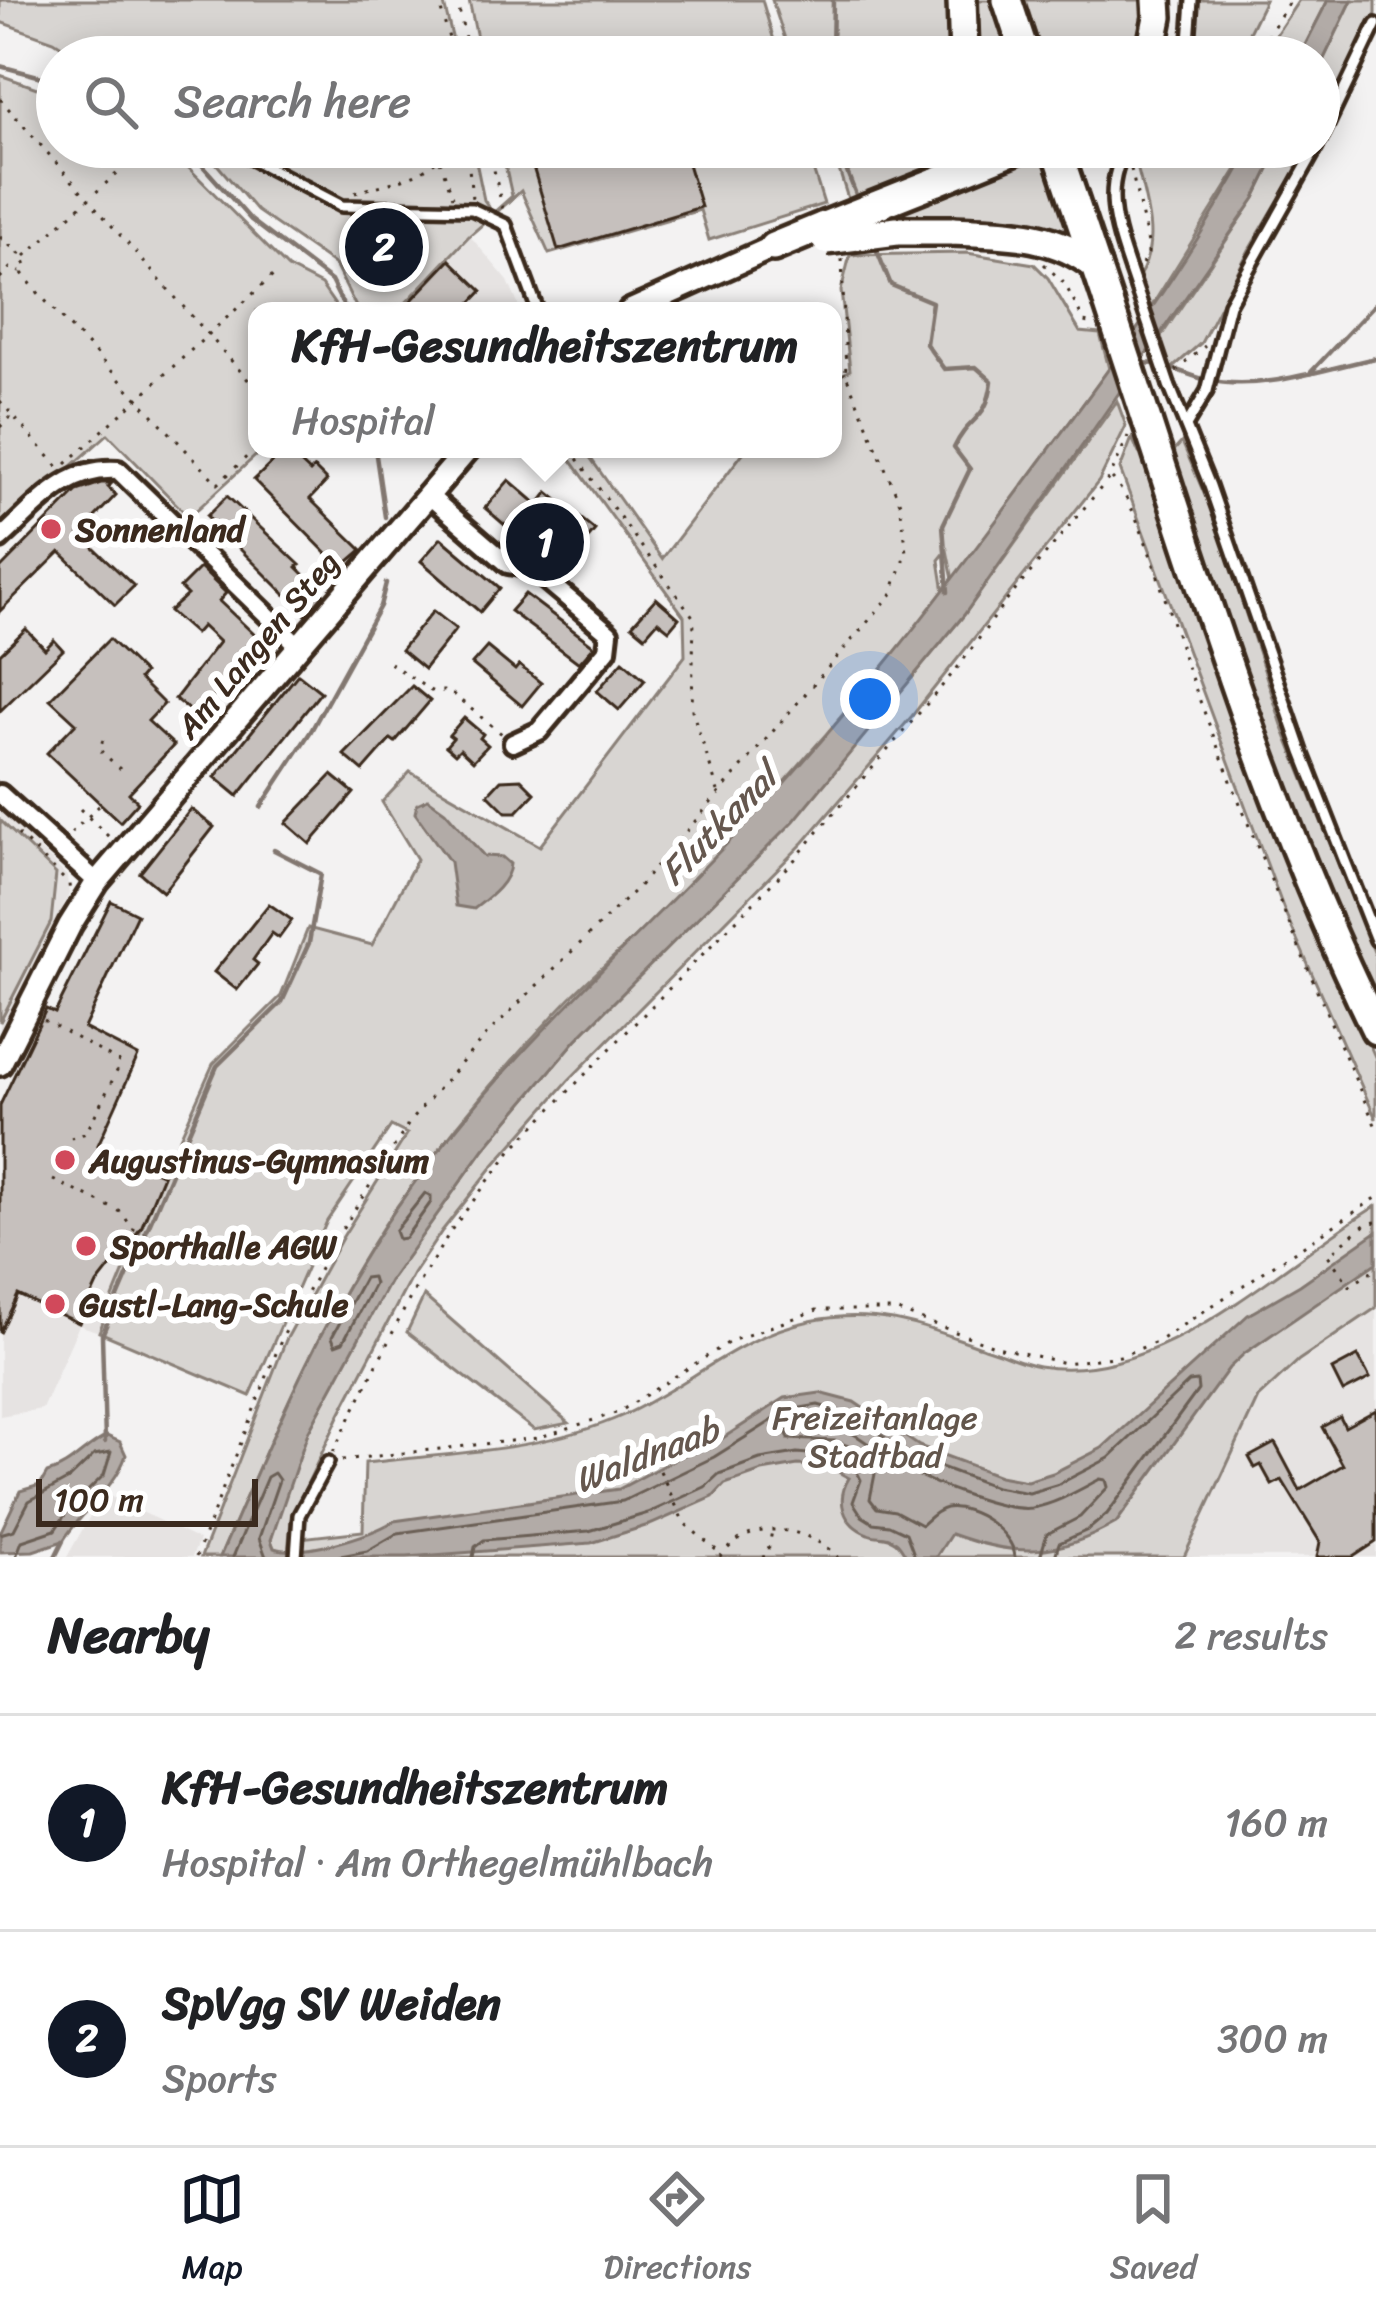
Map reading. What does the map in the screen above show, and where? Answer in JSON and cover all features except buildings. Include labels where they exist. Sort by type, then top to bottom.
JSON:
[{"type":"main road","points":[[962,0],[963,36]]},
{"type":"main road","points":[[1154,36],[1156,0]]},
{"type":"main road","points":[[1010,7],[1019,36]]},
{"type":"main road","points":[[935,182],[948,168]]},
{"type":"main road","points":[[831,239],[969,168]]},
{"type":"main road","points":[[1063,168],[1108,302],[1140,424],[1270,785],[1340,956],[1376,1030]]},
{"type":"main road","points":[[773,247],[897,231],[1013,234],[1055,241],[1096,266]]},
{"type":"street","points":[[650,302],[773,247]]},
{"type":"street","name":"Am Langen Steg","points":[[0,1064],[70,925],[97,882],[460,458]]},
{"type":"street","points":[[0,539],[68,478],[97,468],[118,470],[298,645]]},
{"type":"street","points":[[427,494],[508,564],[532,568],[609,633],[607,650],[539,731],[513,743]]},
{"type":"street","points":[[0,794],[97,882]]},
{"type":"lane","points":[[1189,36],[1192,0]]},
{"type":"lane","points":[[1340,99],[1376,24]]},
{"type":"lane","points":[[269,168],[335,202],[380,208],[472,208],[506,225],[535,302]]},
{"type":"lane","points":[[1118,168],[1112,199],[1130,270],[1302,752],[1376,940]]},
{"type":"lane","points":[[1186,426],[1207,392],[1229,304],[1305,168]]},
{"type":"lane","points":[[296,1553],[299,1515],[328,1462]]},
{"type":"path","points":[[438,0],[448,36]]},
{"type":"path","points":[[457,0],[465,36]]},
{"type":"path","points":[[1268,36],[1290,0]]},
{"type":"path","points":[[0,99],[36,139]]},
{"type":"path","points":[[61,168],[248,380]]},
{"type":"path","points":[[23,257],[122,168]]},
{"type":"path","points":[[335,202],[429,168]]},
{"type":"path","points":[[443,168],[458,209]]},
{"type":"path","points":[[469,168],[472,208]]},
{"type":"path","points":[[494,168],[506,225]]},
{"type":"path","points":[[1131,168],[1148,254]]},
{"type":"path","points":[[0,237],[14,255],[23,257]]},
{"type":"path","points":[[831,239],[838,302]]},
{"type":"path","points":[[22,273],[26,267],[23,257]]},
{"type":"path","points":[[1038,259],[1065,284],[1084,322]]},
{"type":"path","points":[[0,278],[9,266],[22,273],[218,484],[248,456]]},
{"type":"path","points":[[0,401],[62,471],[276,272]]},
{"type":"path","points":[[196,1557],[282,1338],[338,1236],[411,1120],[488,1034],[638,887],[891,595],[907,552],[900,503],[846,375],[842,339]]},
{"type":"path","points":[[842,371],[846,375]]},
{"type":"path","points":[[0,427],[12,416]]},
{"type":"path","points":[[328,1462],[412,1294],[452,1229],[514,1148],[790,865],[959,666],[1110,477],[1140,424]]},
{"type":"path","points":[[577,458],[694,618],[692,710],[718,791]]},
{"type":"path","points":[[1110,477],[1131,505],[1280,908],[1376,1127]]},
{"type":"path","points":[[390,663],[431,691],[449,691],[513,743]]},
{"type":"path","points":[[103,740],[99,749],[124,774]]},
{"type":"path","points":[[76,845],[67,837],[100,804]]},
{"type":"path","points":[[80,809],[123,851]]},
{"type":"path","points":[[14,829],[69,884],[70,897]]},
{"type":"path","points":[[27,1010],[121,1064],[86,1133],[71,1138]]},
{"type":"path","points":[[53,1180],[123,1213],[135,1230],[156,1239]]},
{"type":"path","points":[[328,1462],[537,1438],[619,1412],[731,1341],[817,1310],[896,1310],[997,1347],[1065,1363],[1120,1356],[1156,1342],[1376,1198]]},
{"type":"path","points":[[1376,1222],[1366,1224],[1328,1255],[1350,1286],[1376,1269]]},
{"type":"path","points":[[655,1460],[684,1522],[721,1555],[742,1535],[772,1530],[813,1537],[838,1557]]},
{"type":"path","points":[[762,1557],[767,1556],[772,1530]]},
{"type":"shaded area","points":[[470,236],[508,281],[517,302],[407,302]]},
{"type":"shaded area","points":[[0,810],[67,876],[69,894],[0,1035]]},
{"type":"shaded area","name":"Gustl-Lang-Schule","points":[[141,1228],[99,1332],[79,1325],[42,1409],[0,1416],[0,1239],[97,1283]]},
{"type":"shaded area","points":[[1376,1308],[1376,1557],[1184,1557],[1258,1398],[1299,1360]]},
{"type":"shaded area","points":[[103,1493],[199,1540],[192,1557],[67,1557]]},
{"type":"green space","points":[[0,0],[443,0],[452,36],[40,36],[0,22]]},
{"type":"green space","points":[[469,0],[762,0],[773,36],[477,36]]},
{"type":"green space","points":[[772,0],[955,0],[956,36],[784,36]]},
{"type":"green space","points":[[970,0],[993,0],[1005,36],[972,36]]},
{"type":"green space","points":[[1025,0],[1146,0],[1144,36],[1036,36]]},
{"type":"green space","points":[[1197,0],[1265,0],[1247,36],[1194,36]]},
{"type":"green space","points":[[1299,0],[1328,0],[1310,36],[1275,36]]},
{"type":"green space","points":[[1352,0],[1376,0],[1376,14],[1340,88],[1340,36],[1335,36]]},
{"type":"green space","points":[[0,75],[36,88],[36,168],[189,168],[288,268],[321,285],[333,302],[248,302],[248,458],[253,458],[189,517],[108,434],[0,530]]},
{"type":"green space","points":[[220,168],[477,168],[484,200],[493,213],[512,196],[506,168],[813,168],[824,204],[709,240],[700,210],[549,254],[521,191],[469,236],[407,302],[354,302],[335,265],[257,211]]},
{"type":"green space","points":[[838,168],[933,168],[921,176],[849,202]]},
{"type":"green space","points":[[1007,168],[1050,168],[1071,233],[1068,238],[861,226]]},
{"type":"green space","points":[[1137,168],[1238,168],[1148,312],[1137,279],[1149,249]]},
{"type":"green space","points":[[1270,168],[1298,168],[1201,343],[1168,372],[1158,341],[1255,198]]},
{"type":"green space","points":[[967,253],[1034,264],[1048,278],[1080,332],[1100,334],[1109,369],[953,580],[947,550],[939,560],[944,592],[849,708],[681,893],[546,1024],[435,1154],[368,1250],[321,1335],[220,1557],[201,1557],[286,1340],[407,1134],[391,1126],[327,1221],[250,1396],[99,1332],[213,1064],[281,996],[308,928],[372,945],[417,859],[382,802],[410,772],[540,846],[685,656],[684,616],[570,458],[590,458],[662,559],[739,458],[842,458],[842,375],[850,370],[841,291],[850,255]]},
{"type":"green space","points":[[1117,401],[1126,426],[1099,481],[912,716],[804,842],[568,1081],[442,1231],[413,1274],[340,1414],[291,1519],[288,1554],[274,1548],[275,1523],[308,1432],[391,1278],[484,1149],[576,1040],[794,820],[964,615]]},
{"type":"green space","points":[[1132,438],[1143,453],[1279,843],[1376,1059],[1376,1119],[1284,910],[1120,469]]},
{"type":"green space","points":[[1182,442],[1215,519],[1283,728],[1376,957],[1376,1003],[1290,808],[1169,456]]},
{"type":"green space","points":[[0,820],[56,874],[51,922],[0,1022]]},
{"type":"green space","name":"Freizeitanlage Stadtbad","points":[[1376,1206],[1376,1308],[1299,1360],[1258,1398],[1184,1557],[299,1557],[300,1538],[363,1531],[365,1463],[497,1449],[593,1427],[647,1403],[760,1338],[834,1317],[900,1321],[1039,1366],[1084,1368],[1129,1358],[1216,1316]]},
{"type":"green space","points":[[424,1296],[569,1423],[534,1430],[407,1332]]},
{"type":"water","points":[[1328,0],[1352,0],[1335,36],[1310,36]]},
{"type":"water","points":[[1239,168],[1270,168],[1255,198],[964,615],[794,821],[576,1040],[484,1149],[391,1279],[308,1432],[271,1540],[274,1548],[301,1550],[352,1539],[394,1521],[619,1489],[681,1456],[709,1447],[785,1398],[820,1393],[854,1402],[919,1446],[999,1476],[1027,1481],[1102,1448],[1248,1315],[1376,1232],[1376,1263],[1245,1353],[1229,1368],[1116,1523],[1075,1542],[1016,1550],[951,1534],[936,1557],[907,1557],[893,1540],[852,1524],[842,1502],[849,1478],[829,1467],[798,1465],[725,1484],[713,1497],[652,1524],[591,1543],[407,1557],[220,1557],[278,1423],[343,1293],[438,1151],[532,1042],[785,782],[884,666],[1124,348]]},
{"type":"water","points":[[428,799],[445,811],[484,856],[502,857],[510,864],[502,884],[474,909],[456,906],[450,862],[415,813],[417,804]]},
{"type":"water","points":[[107,1436],[120,1442],[126,1455],[121,1467],[63,1541],[33,1551],[0,1552],[0,1533],[20,1491],[40,1485],[47,1473]]},
{"type":"waterway","points":[[832,36],[833,0]]},
{"type":"waterway","points":[[0,66],[36,75]]},
{"type":"waterway","points":[[205,168],[251,220],[331,281],[342,302]]},
{"type":"waterway","points":[[851,168],[847,172],[859,202]]},
{"type":"waterway","points":[[875,246],[891,285],[932,302],[926,344],[944,369],[976,367],[992,381],[986,405],[954,448],[970,469],[943,525],[948,592]]},
{"type":"waterway","points":[[1311,372],[1376,303]]},
{"type":"waterway","points":[[1143,363],[1207,380],[1249,383],[1376,358]]},
{"type":"waterway","points":[[376,458],[385,517]]},
{"type":"waterway","points":[[261,807],[311,731],[380,606],[386,583]]},
{"type":"waterway","points":[[105,1442],[102,1335],[217,1066],[282,1002],[309,943],[321,874],[274,850]]},
{"type":"waterway","points":[[55,1557],[63,1541]]},
{"type":"place","name":"SpVgg SV Weiden","points":[[384,247]]},
{"type":"place","name":"Sonnenland","points":[[51,529]]},
{"type":"place","name":"KfH-Gesundheitszentrum","points":[[545,542]]},
{"type":"place","name":"Augustinus-Gymnasium","points":[[65,1160]]},
{"type":"place","name":"Sporthalle AGW","points":[[86,1246]]},
{"type":"place","name":"Gustl-Lang-Schule","points":[[55,1304]]},
{"type":"water label","name":"Flutkanal","points":[[718,824]]},
{"type":"water label","name":"Waldnaab","points":[[646,1454]]}]
